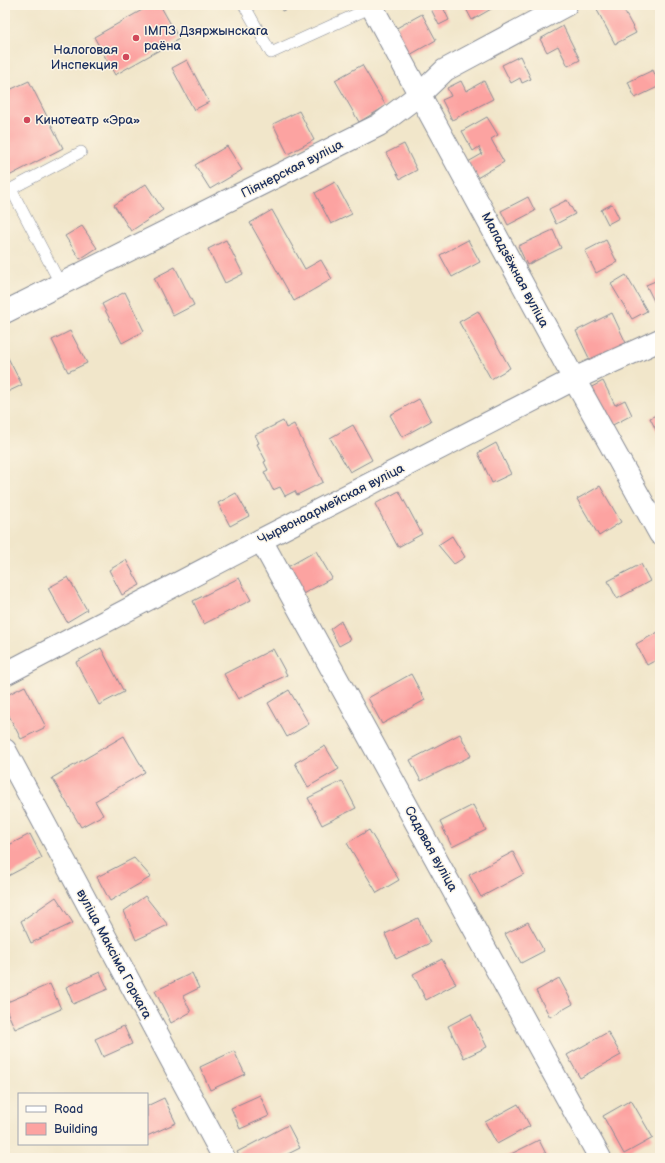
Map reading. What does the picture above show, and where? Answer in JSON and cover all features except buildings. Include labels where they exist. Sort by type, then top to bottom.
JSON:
[{"type":"street","name":"Піянерская вуліца","points":[[5,312],[379,125],[420,94],[445,70],[566,5]]},
{"type":"street","name":"Маладзёжная вуліца","points":[[371,6],[660,534]]},
{"type":"street","name":"Чырвонаармейская вуліца","points":[[5,674],[574,379],[660,340]]},
{"type":"street","name":"Садовая вуліца","points":[[261,540],[600,1158]]},
{"type":"street","name":"вуліца Максіма Горкага","points":[[5,750],[224,1158]]},
{"type":"lane","points":[[244,5],[271,53],[371,6]]},
{"type":"lane","points":[[61,285],[8,190],[81,152]]},
{"type":"place","name":"ІМПЗ Дзяржынскага раёна","points":[[136,38]]},
{"type":"place","name":"Налоговая Инспекция","points":[[126,57]]},
{"type":"place","name":"Кинотеатр «Эра»","points":[[27,120]]}]
